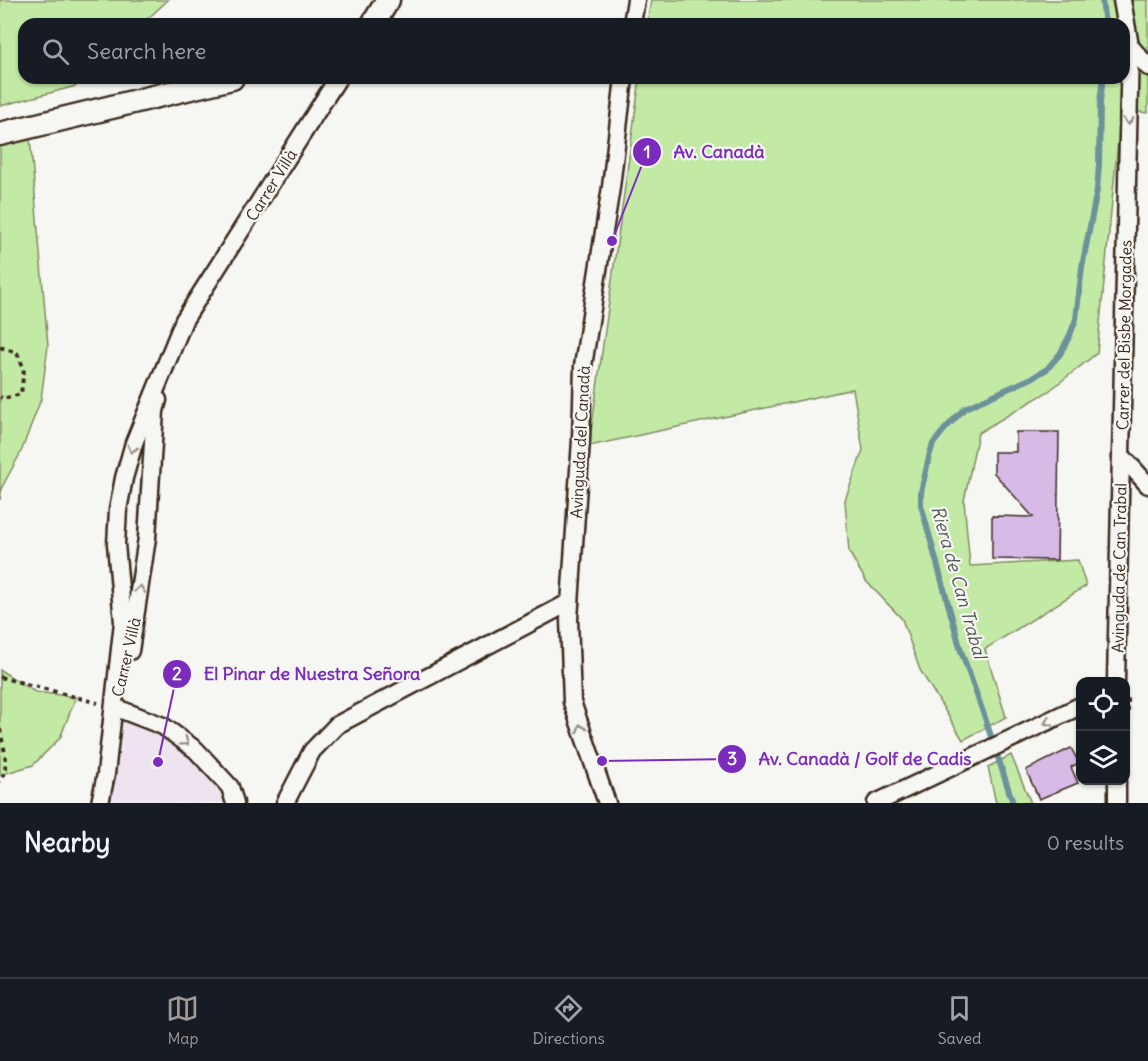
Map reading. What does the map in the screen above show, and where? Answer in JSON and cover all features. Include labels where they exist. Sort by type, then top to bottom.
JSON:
[{"type":"street","points":[[377,18],[388,0]]},
{"type":"street","points":[[634,18],[636,0]]},
{"type":"street","name":"Carrer del Bisbe Morgades","points":[[1122,0],[1126,18]]},
{"type":"street","name":"Carrer del Bisbe Morgades","points":[[1121,455],[1130,41]]},
{"type":"street","points":[[1131,46],[1148,67]]},
{"type":"street","points":[[0,134],[206,84]]},
{"type":"street","name":"Carrer Villà","points":[[114,707],[123,622],[116,544],[118,510],[134,443],[184,320],[334,84]]},
{"type":"street","name":"Avinguda del Canadà","points":[[607,803],[572,702],[569,619],[581,440],[583,366],[611,188],[623,84]]},
{"type":"street","name":"Carrer Villà","points":[[114,707],[124,681],[139,598],[147,538],[155,411],[168,355]]},
{"type":"street","points":[[1121,455],[1148,485]]},
{"type":"street","name":"Avinguda de Can Trabal","points":[[1121,455],[1122,677]]},
{"type":"street","points":[[285,803],[312,751],[337,726],[570,602]]},
{"type":"street","points":[[100,803],[114,707],[163,726],[196,750],[230,787],[235,803]]},
{"type":"street","points":[[876,803],[1076,708]]},
{"type":"street","points":[[1117,803],[1120,785]]},
{"type":"path","points":[[0,347],[16,353],[24,369],[21,394],[3,399],[0,397]]},
{"type":"path","points":[[0,677],[114,707]]},
{"type":"path","points":[[0,729],[6,757],[6,771],[0,782]]},
{"type":"shaded area","points":[[122,717],[163,726],[235,803],[100,803]]},
{"type":"green space","points":[[0,0],[168,0],[148,18],[18,18],[18,84],[78,84],[0,106]]},
{"type":"green space","points":[[651,0],[1148,0],[1148,113],[1121,110],[1097,353],[1049,391],[978,433],[964,501],[970,566],[1078,560],[1086,586],[985,649],[1006,717],[963,740],[920,670],[902,619],[866,581],[849,552],[845,500],[863,450],[853,389],[589,446],[639,84],[1130,84],[1130,18],[648,18]]},
{"type":"green space","points":[[29,126],[48,346],[41,399],[21,452],[2,487],[0,500],[0,133]]},
{"type":"green space","points":[[0,670],[35,692],[76,697],[60,738],[33,765],[0,775]]},
{"type":"green space","points":[[1011,755],[1031,803],[996,803],[988,767]]},
{"type":"building","points":[[1016,432],[1059,432],[1057,560],[992,559],[992,516],[1033,517],[994,473],[994,452],[1016,452]]},
{"type":"building","points":[[1071,748],[1076,757],[1076,764],[1071,767],[1076,784],[1039,799],[1026,770]]},
{"type":"waterway","name":"Riera de Can Trabal","points":[[1102,0],[1104,18]]},
{"type":"waterway","name":"Riera de Can Trabal","points":[[1013,803],[961,651],[921,505],[921,492],[933,444],[944,430],[965,408],[1047,369],[1060,354],[1070,335],[1076,319],[1082,267],[1097,190],[1102,84]]},
{"type":"place","name":"Av. Canadà","points":[[612,241]]},
{"type":"place","name":"Av. Canadà / Golf de Cadis","points":[[602,761]]},
{"type":"place","name":"El Pinar de Nuestra Señora","points":[[158,762]]}]
